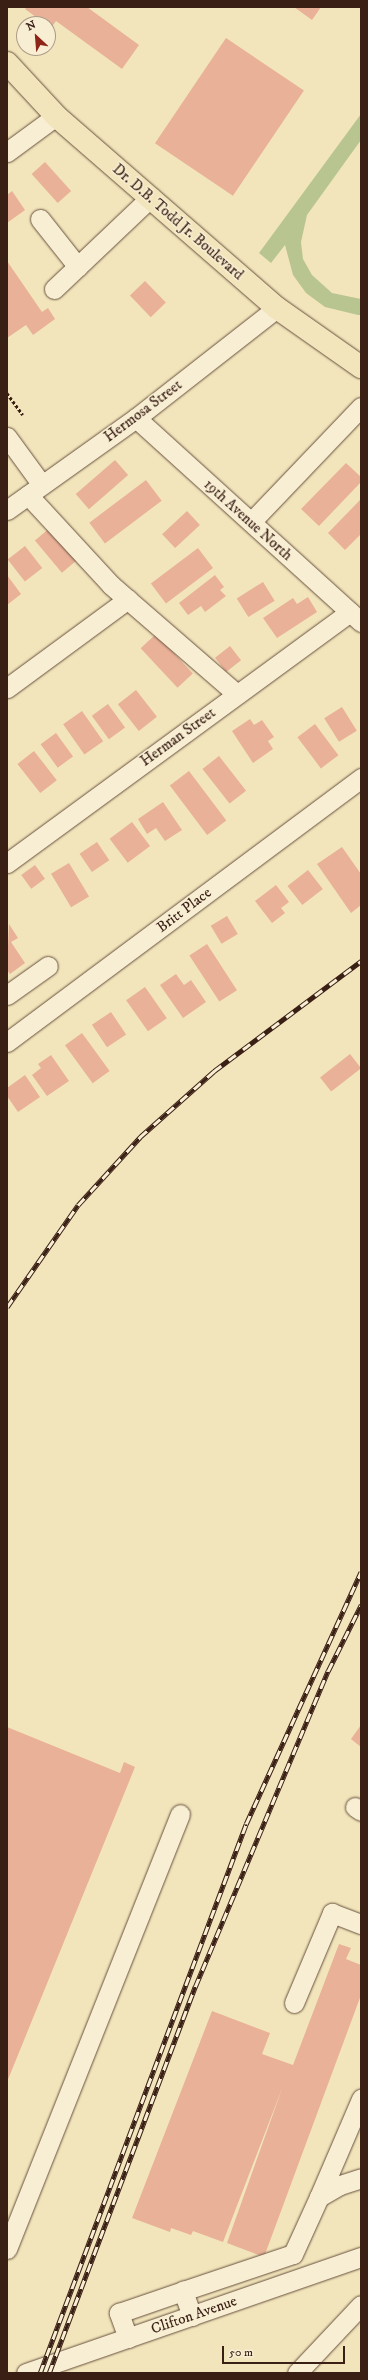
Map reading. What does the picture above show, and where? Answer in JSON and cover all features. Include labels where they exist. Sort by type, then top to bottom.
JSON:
[{"type":"main road","name":"Dr. D.B. Todd Jr. Boulevard","points":[[7,63],[56,116],[277,308],[361,367]]},
{"type":"street","points":[[7,152],[56,116]]},
{"type":"street","points":[[54,289],[151,197]]},
{"type":"street","points":[[40,219],[78,267]]},
{"type":"street","name":"Hermosa Street","points":[[7,510],[136,418],[277,308]]},
{"type":"street","points":[[251,522],[361,407]]},
{"type":"street","name":"19th Avenue North","points":[[136,418],[355,617]]},
{"type":"street","points":[[7,437],[35,490],[128,599],[237,694]]},
{"type":"street","points":[[7,688],[128,599]]},
{"type":"street","name":"Herman Street","points":[[7,863],[237,694],[355,617]]},
{"type":"street","name":"Britt Place","points":[[7,1042],[361,778]]},
{"type":"street","points":[[7,995],[48,966]]},
{"type":"street","points":[[7,2248],[180,1814]]},
{"type":"street","points":[[294,2003],[332,1913],[361,1924]]},
{"type":"street","points":[[128,2338],[119,2314],[293,2254],[361,2099]]},
{"type":"street","points":[[319,2197],[340,2184],[361,2178]]},
{"type":"street","name":"Clifton Avenue","points":[[26,2373],[361,2257]]},
{"type":"street","points":[[183,2291],[192,2316]]},
{"type":"street","points":[[297,2373],[361,2305]]},
{"type":"path","points":[[7,393],[23,415]]},
{"type":"green space","points":[[361,114],[361,140],[307,215],[301,242],[303,259],[312,275],[332,293],[361,299],[361,315],[358,315],[325,307],[306,293],[293,275],[285,245],[271,263],[259,253]]},
{"type":"building","points":[[27,7],[87,7],[139,45],[122,69],[56,21],[56,16],[35,16],[25,9]]},
{"type":"building","points":[[294,7],[321,7],[312,20]]},
{"type":"building","points":[[226,38],[304,91],[233,196],[155,143]]},
{"type":"building","points":[[45,162],[71,191],[58,203],[32,174]]},
{"type":"building","points":[[12,191],[25,210],[7,223],[7,195]]},
{"type":"building","points":[[7,261],[42,312],[48,308],[55,319],[33,335],[26,325],[7,338]]},
{"type":"building","points":[[145,281],[166,303],[151,317],[130,296]]},
{"type":"building","points":[[115,460],[128,475],[89,509],[76,494]]},
{"type":"building","points":[[346,463],[361,477],[361,482],[319,526],[301,509]]},
{"type":"building","points":[[146,480],[162,501],[105,543],[89,523]]},
{"type":"building","points":[[361,499],[361,534],[345,550],[328,533]]},
{"type":"building","points":[[187,511],[200,525],[175,548],[162,534]]},
{"type":"building","points":[[51,527],[78,559],[62,573],[35,540]]},
{"type":"building","points":[[25,546],[42,568],[25,582],[8,560]]},
{"type":"building","points":[[198,548],[213,568],[166,603],[151,584]]},
{"type":"building","points":[[7,575],[21,594],[7,605]]},
{"type":"building","points":[[215,575],[224,587],[220,590],[226,596],[205,612],[201,606],[188,615],[179,603]]},
{"type":"building","points":[[263,582],[275,601],[248,617],[237,598]]},
{"type":"building","points":[[308,597],[317,612],[277,638],[263,618],[293,598],[297,604]]},
{"type":"building","points":[[156,634],[193,673],[177,688],[141,648]]},
{"type":"building","points":[[230,646],[241,660],[226,672],[215,658]]},
{"type":"building","points":[[136,690],[157,717],[139,731],[118,704]]},
{"type":"building","points":[[108,704],[125,727],[109,739],[92,716]]},
{"type":"building","points":[[342,707],[357,731],[339,742],[324,718]]},
{"type":"building","points":[[82,711],[103,741],[84,755],[63,724]]},
{"type":"building","points":[[250,719],[254,725],[262,720],[274,737],[268,741],[273,749],[253,763],[232,731]]},
{"type":"building","points":[[315,724],[338,755],[321,768],[297,737]]},
{"type":"building","points":[[56,733],[73,756],[58,768],[41,744]]},
{"type":"building","points":[[34,751],[57,780],[40,793],[17,764]]},
{"type":"building","points":[[219,756],[246,791],[230,804],[202,769]]},
{"type":"building","points":[[189,771],[226,821],[207,835],[170,785]]},
{"type":"building","points":[[163,802],[182,830],[165,841],[156,828],[147,834],[138,819]]},
{"type":"building","points":[[132,822],[150,846],[128,863],[110,839]]},
{"type":"building","points":[[97,842],[109,860],[92,872],[80,854]]},
{"type":"building","points":[[342,847],[361,874],[361,905],[351,913],[317,864]]},
{"type":"building","points":[[69,863],[89,896],[71,907],[51,874]]},
{"type":"building","points":[[35,865],[45,879],[31,889],[21,875]]},
{"type":"building","points":[[308,870],[323,889],[302,905],[288,886]]},
{"type":"building","points":[[276,885],[289,902],[281,908],[285,913],[272,923],[255,901]]},
{"type":"building","points":[[227,916],[238,934],[222,944],[211,926]]},
{"type":"building","points":[[9,924],[18,938],[11,942],[25,963],[10,974],[7,970]]},
{"type":"building","points":[[207,944],[237,990],[219,1002],[189,955]]},
{"type":"building","points":[[176,974],[184,985],[191,980],[206,1002],[183,1018],[160,985]]},
{"type":"building","points":[[145,987],[167,1018],[148,1031],[126,1000]]},
{"type":"building","points":[[111,1012],[126,1034],[107,1047],[92,1025]]},
{"type":"building","points":[[82,1033],[110,1071],[93,1083],[65,1045]]},
{"type":"building","points":[[350,1054],[361,1068],[331,1092],[320,1077]]},
{"type":"building","points":[[51,1055],[69,1081],[47,1096],[32,1075],[41,1068],[38,1064]]},
{"type":"building","points":[[25,1075],[40,1097],[18,1112],[7,1096],[7,1088]]},
{"type":"building","points":[[361,1725],[361,1747],[351,1739]]},
{"type":"building","points":[[7,1727],[120,1773],[124,1762],[135,1767],[7,2082]]},
{"type":"building","points":[[339,1944],[351,1948],[346,1959],[361,1965],[361,1995],[264,2257],[227,2243],[283,2086],[223,2242],[193,2231],[191,2235],[171,2228],[170,2232],[132,2218],[212,2011],[270,2033],[262,2054],[293,2065]]},
{"type":"railway","points":[[7,1307],[78,1205],[140,1137],[214,1071],[361,961]]},
{"type":"railway","points":[[40,2373],[246,1824],[361,1572]]},
{"type":"railway","points":[[49,2373],[195,1987],[328,1671],[361,1605]]}]
